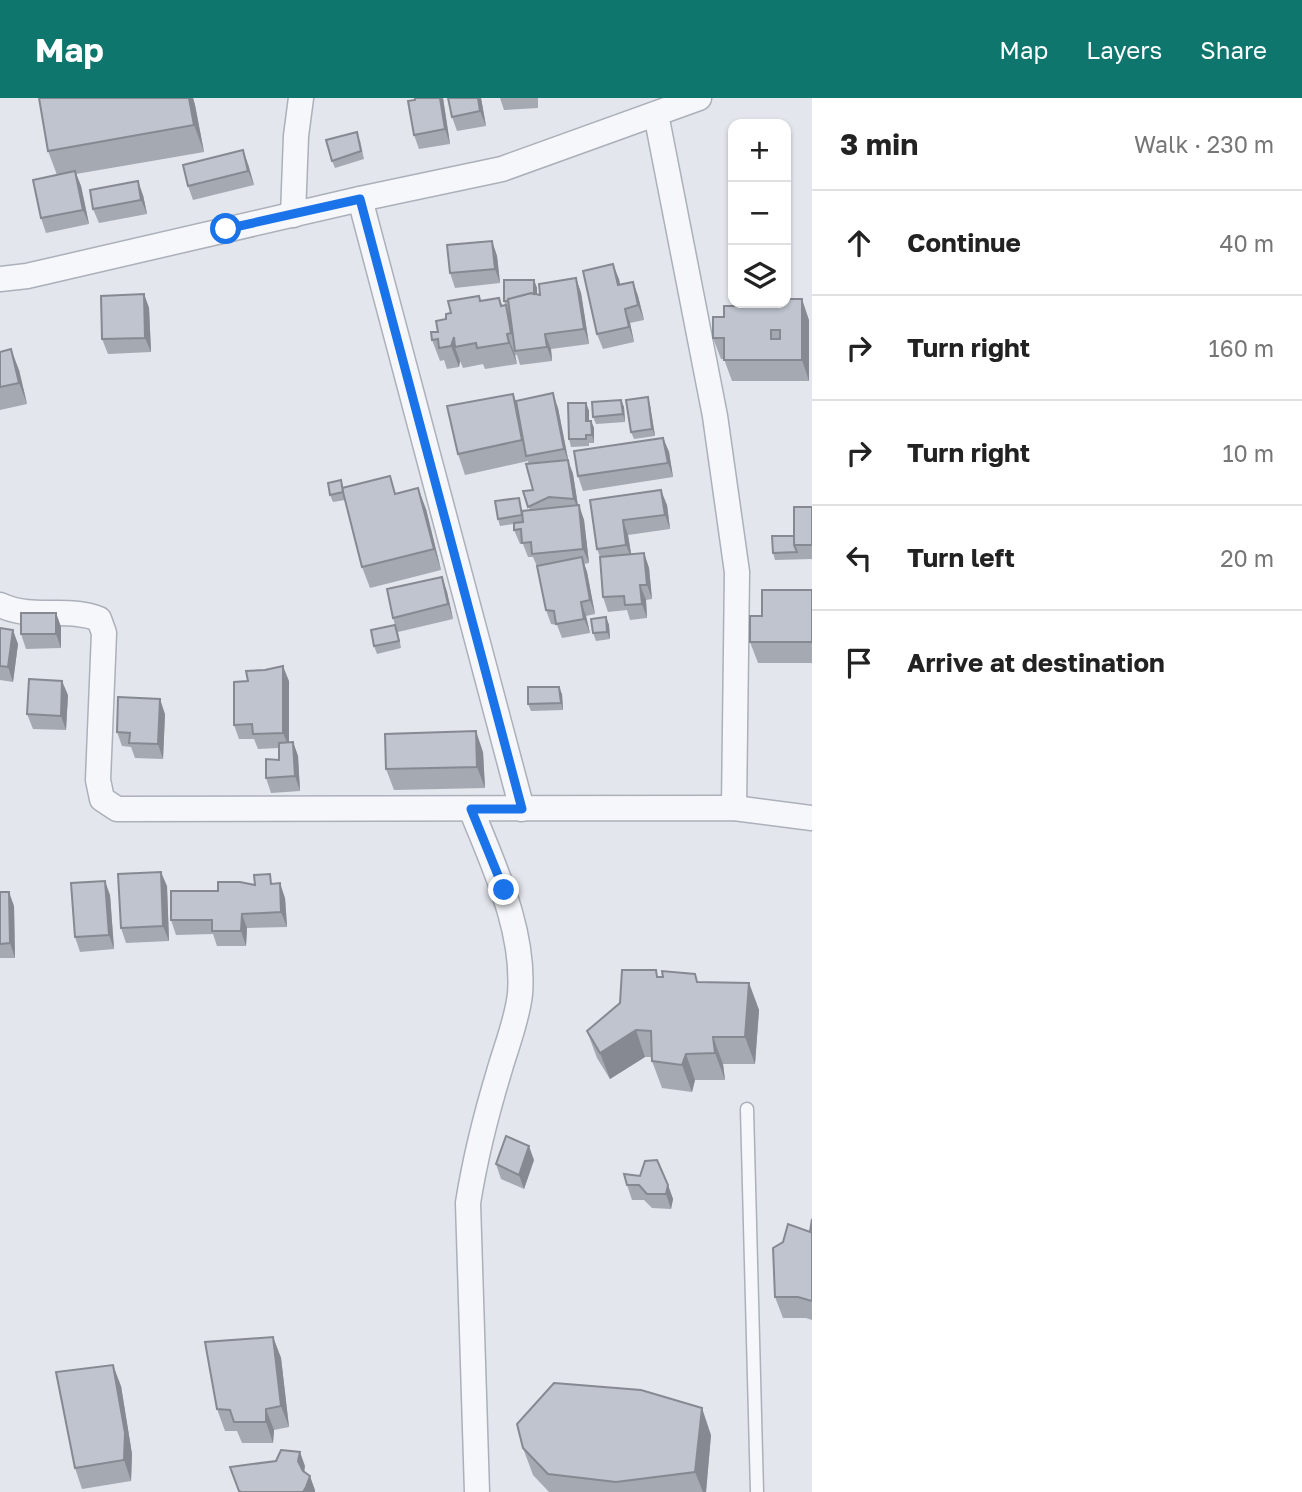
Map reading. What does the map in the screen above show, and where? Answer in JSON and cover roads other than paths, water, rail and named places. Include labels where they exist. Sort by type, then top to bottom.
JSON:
[{"type":"street","points":[[293,215],[296,136],[301,98]]},
{"type":"street","points":[[0,279],[27,276],[502,169],[699,98]]},
{"type":"street","points":[[656,114],[715,416],[737,572],[734,808]]},
{"type":"street","points":[[360,199],[522,809]]},
{"type":"street","points":[[0,605],[18,613],[87,614],[99,619],[104,633],[98,780],[102,799],[117,809],[734,808],[812,818]]},
{"type":"street","points":[[471,809],[504,890],[517,951],[520,994],[474,1166],[468,1203],[477,1492]]},
{"type":"lane","points":[[747,1109],[757,1492]]}]
